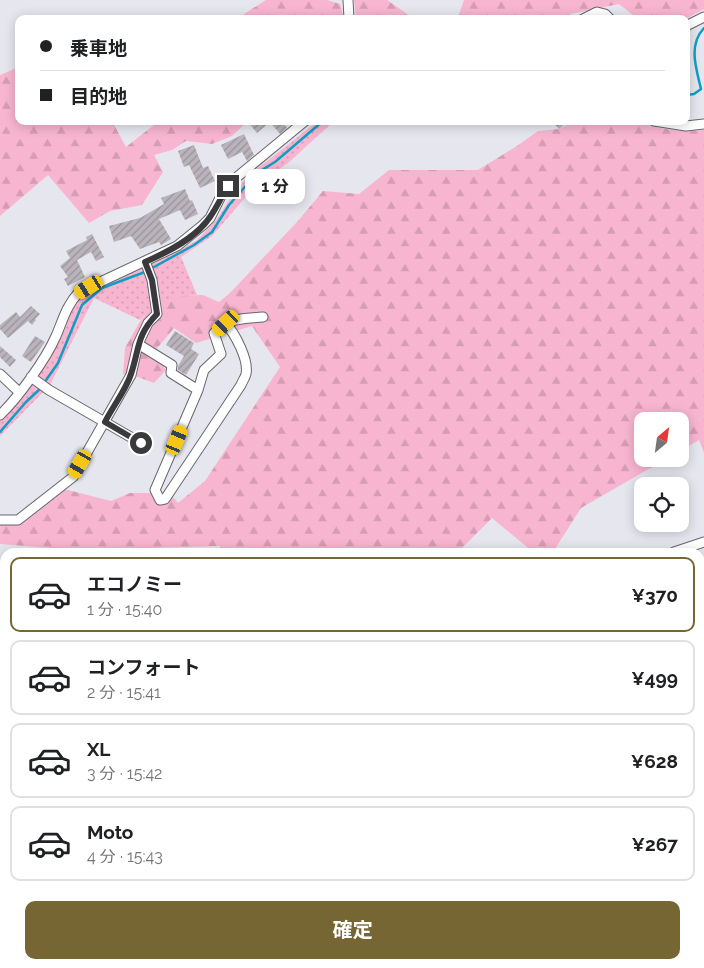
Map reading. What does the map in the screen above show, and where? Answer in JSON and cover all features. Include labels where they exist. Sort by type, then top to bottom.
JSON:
[{"type":"street","points":[[348,0],[349,15]]},
{"type":"street","points":[[591,15],[597,12],[605,15]]},
{"type":"street","points":[[690,24],[704,17]]},
{"type":"street","points":[[680,125],[704,124]]},
{"type":"street","points":[[0,415],[31,377],[56,338],[68,306],[79,292],[177,246],[210,218],[221,196],[233,181],[293,125]]},
{"type":"street","points":[[0,520],[18,520],[73,477],[131,376],[138,344],[148,324],[157,314],[152,280],[145,262]]},
{"type":"street","points":[[226,323],[232,330],[246,362],[246,374],[241,385],[165,499],[160,500],[155,490],[198,390],[204,370],[221,354],[214,333],[226,323],[237,319],[263,317]]},
{"type":"street","points":[[138,344],[172,365],[170,373],[198,390]]},
{"type":"street","points":[[0,374],[19,392]]},
{"type":"street","points":[[31,377],[48,390],[141,443]]},
{"type":"street","points":[[686,548],[704,542]]},
{"type":"green space","points":[[266,0],[327,0],[340,4],[343,15],[244,15]]},
{"type":"green space","points":[[354,0],[387,0],[409,15],[356,15]]},
{"type":"green space","points":[[464,0],[704,0],[704,9],[690,17],[690,15],[633,15],[619,4],[570,14],[459,15]]},
{"type":"green space","points":[[15,69],[15,125],[114,125],[126,147],[154,125],[244,125],[232,136],[212,144],[186,141],[172,150],[154,155],[163,172],[142,205],[110,211],[89,223],[48,175],[0,216],[0,75]]},
{"type":"green space","points":[[313,125],[330,125],[288,163],[255,186],[212,236],[181,257],[197,295],[177,296],[147,313],[140,320],[94,298],[50,385],[0,436],[0,420],[49,360],[74,302],[81,294],[164,258],[196,241],[217,219],[233,194],[248,176]]},
{"type":"green space","points":[[567,125],[651,125],[671,130],[704,130],[704,453],[699,440],[689,446],[689,412],[634,412],[634,468],[650,468],[581,508],[556,548],[528,548],[492,518],[462,548],[220,548],[220,546],[51,548],[0,544],[0,518],[17,518],[49,490],[68,490],[111,501],[130,493],[157,493],[174,498],[178,503],[205,481],[280,367],[252,326],[196,343],[174,328],[154,352],[166,370],[154,383],[123,374],[125,348],[139,323],[153,304],[177,296],[203,295],[219,302],[229,294],[297,222],[323,191],[359,194],[389,170],[478,170],[538,131],[559,129]]},
{"type":"building","points":[[250,125],[266,125],[257,133]]},
{"type":"building","points":[[272,125],[285,125],[287,128],[280,134]]},
{"type":"building","points":[[556,125],[564,125],[559,129]]},
{"type":"building","points":[[244,134],[254,155],[247,161],[242,152],[228,159],[221,145]]},
{"type":"building","points":[[194,145],[203,168],[208,166],[215,181],[200,188],[189,165],[184,167],[178,151]]},
{"type":"building","points":[[185,189],[198,214],[185,220],[180,210],[159,219],[171,239],[161,245],[159,242],[140,249],[131,236],[114,242],[109,226],[140,218],[164,204],[161,198]]},
{"type":"building","points":[[92,234],[104,257],[96,261],[91,252],[77,260],[85,277],[68,286],[64,279],[68,277],[60,266],[70,258],[66,251],[87,240],[86,237]]},
{"type":"building","points":[[31,306],[40,314],[36,320],[32,325],[28,321],[8,338],[0,329],[0,325],[16,312],[20,317]]},
{"type":"building","points":[[175,331],[194,343],[191,349],[199,354],[186,375],[178,370],[178,366],[184,356],[166,345]]},
{"type":"building","points":[[35,336],[45,342],[31,362],[22,356]]},
{"type":"building","points":[[0,346],[16,360],[10,367],[0,357]]},
{"type":"waterway","points":[[690,94],[701,89],[695,49],[696,42],[704,28]]},
{"type":"waterway","points":[[44,383],[58,363],[82,305],[102,288],[145,272],[194,245],[212,232],[229,205],[257,173],[275,162],[318,125]]},
{"type":"waterway","points":[[0,432],[41,388]]},
{"type":"route","points":[[141,443],[105,422],[131,376],[142,334],[157,314],[152,280],[145,262],[177,246],[203,225],[210,218],[228,186]]}]
